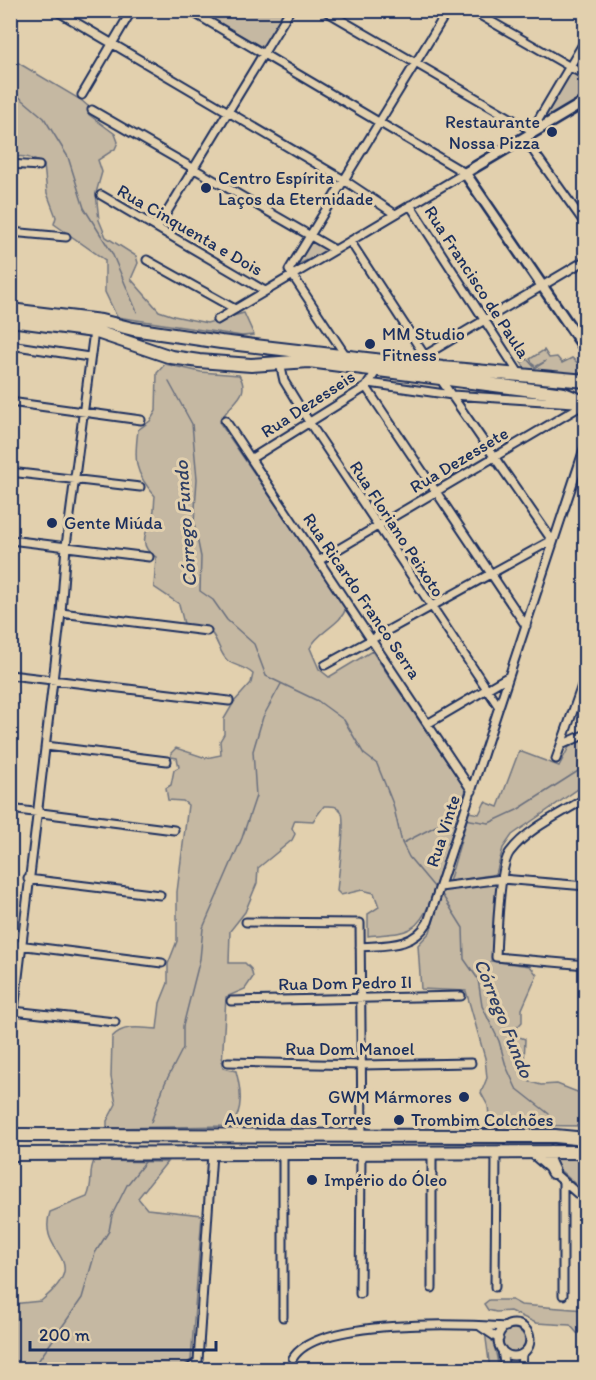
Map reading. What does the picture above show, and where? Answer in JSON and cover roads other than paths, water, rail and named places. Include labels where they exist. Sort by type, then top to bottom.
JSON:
[{"type":"main road","points":[[10,310],[101,321],[133,329],[226,342],[585,382]]},
{"type":"main road","points":[[10,320],[94,331],[171,357],[227,364],[309,361],[582,402],[578,388],[585,382]]},
{"type":"main road","points":[[226,342],[232,352],[227,364]]},
{"type":"main road","name":"Avenida das Torres","points":[[10,1135],[585,1137]]},
{"type":"main road","points":[[385,1153],[412,1148],[412,1141],[406,1138]]},
{"type":"main road","points":[[551,1152],[547,1159],[553,1172]]},
{"type":"main road","name":"Avenida das Torres","points":[[10,1154],[585,1152]]},
{"type":"street","points":[[54,10],[344,180],[395,214]]},
{"type":"street","points":[[82,95],[132,10]]},
{"type":"street","points":[[189,10],[465,173],[585,350]]},
{"type":"street","points":[[158,227],[290,10]]},
{"type":"street","points":[[324,10],[417,63],[529,134],[585,225]]},
{"type":"street","points":[[346,356],[290,270],[448,10]]},
{"type":"street","points":[[471,10],[585,76]]},
{"type":"street","points":[[529,134],[585,39]]},
{"type":"street","points":[[217,320],[529,134],[584,104]]},
{"type":"street","points":[[92,110],[335,250]]},
{"type":"street","points":[[10,164],[39,166]]},
{"type":"street","name":"Rua Cinquenta e Dois","points":[[101,195],[265,291]]},
{"type":"street","name":"Rua Francisco de Paula","points":[[410,206],[520,375]]},
{"type":"street","points":[[10,232],[66,237]]},
{"type":"street","points":[[350,241],[427,355],[438,367]]},
{"type":"street","points":[[147,260],[235,309]]},
{"type":"street","points":[[412,364],[585,260]]},
{"type":"street","points":[[10,1045],[28,879],[46,746],[51,681],[61,613],[66,546],[94,331]]},
{"type":"street","points":[[10,345],[90,357]]},
{"type":"street","name":"Rua Floriano Peixoto","points":[[280,363],[284,381],[309,422],[430,607],[499,707]]},
{"type":"street","name":"Rua Dezesseis","points":[[252,458],[368,385],[377,370]]},
{"type":"street","points":[[325,665],[554,539],[549,536],[441,380]]},
{"type":"street","points":[[368,385],[452,395],[582,402]]},
{"type":"street","points":[[368,385],[435,492],[526,626]]},
{"type":"street","points":[[10,402],[141,420]]},
{"type":"street","name":"Rua Dezessete","points":[[320,560],[582,402]]},
{"type":"street","name":"Rua Ricardo Franco Serra","points":[[225,420],[429,723],[472,791]]},
{"type":"street","name":"Rua Vinte","points":[[360,947],[408,942],[424,929],[461,829],[585,443]]},
{"type":"street","points":[[10,472],[140,487]]},
{"type":"street","points":[[10,540],[149,557]]},
{"type":"street","points":[[61,613],[207,631]]},
{"type":"street","points":[[556,759],[585,674]]},
{"type":"street","points":[[10,675],[229,701]]},
{"type":"street","points":[[429,723],[509,676]]},
{"type":"street","points":[[561,745],[585,734]]},
{"type":"street","points":[[46,746],[167,761]]},
{"type":"street","points":[[585,798],[522,839],[508,854],[502,879],[495,957],[585,964]]},
{"type":"street","points":[[573,806],[585,807]]},
{"type":"street","points":[[10,809],[174,830]]},
{"type":"street","points":[[28,879],[160,895]]},
{"type":"street","points":[[440,888],[502,879],[585,886]]},
{"type":"street","points":[[246,922],[360,923],[362,1137]]},
{"type":"street","points":[[10,944],[162,963]]},
{"type":"street","name":"Rua Dom Pedro II","points":[[231,1001],[461,996]]},
{"type":"street","points":[[14,1011],[116,1022]]},
{"type":"street","name":"Rua Dom Manoel","points":[[228,1062],[362,1065],[471,1063]]},
{"type":"street","points":[[432,1152],[432,1288]]},
{"type":"street","points":[[495,1287],[496,1152]]},
{"type":"street","points":[[530,1152],[585,1201]]},
{"type":"street","points":[[283,1153],[283,1317]]},
{"type":"street","points":[[360,1294],[361,1153]]},
{"type":"street","points":[[189,1370],[198,1361],[212,1154]]},
{"type":"street","points":[[563,1181],[563,1295]]},
{"type":"street","points":[[477,1325],[499,1339],[505,1370]]},
{"type":"street","points":[[292,1358],[303,1346],[345,1333],[392,1327],[477,1325],[506,1327],[515,1325],[527,1331],[530,1344],[522,1354],[522,1370]]},
{"type":"street","points":[[499,1339],[506,1327]]},
{"type":"street","points":[[502,1350],[512,1356],[522,1354]]},
{"type":"waterway","name":"Córrego Fundo","points":[[10,89],[44,118],[68,157],[84,208],[112,253],[137,312]]},
{"type":"waterway","name":"Córrego Fundo","points":[[169,382],[192,424],[197,479],[194,523],[201,557],[200,591],[213,600],[227,620],[254,644],[266,676],[318,701],[344,720],[364,754],[377,764],[393,804],[402,843],[409,857],[435,888]]},
{"type":"waterway","points":[[151,1122],[165,1083],[183,1048],[183,1026],[200,959],[203,928],[242,838],[256,796],[253,751],[263,717],[281,684]]},
{"type":"waterway","points":[[464,819],[489,823],[517,810],[586,766]]},
{"type":"waterway","points":[[403,843],[436,826],[459,819]]},
{"type":"waterway","name":"Córrego Fundo","points":[[441,893],[463,928],[464,959],[478,979],[482,1006],[499,1041],[506,1066],[516,1088],[549,1114]]},
{"type":"waterway","points":[[32,1370],[82,1298],[95,1253],[109,1231],[112,1215],[127,1185],[145,1162]]},
{"type":"place","name":"Restaurante Nossa Pizza","points":[[552,132]]},
{"type":"place","name":"Centro Espírita Laços da Eternidade","points":[[206,188]]},
{"type":"place","name":"MM Studio Fitness","points":[[370,344]]},
{"type":"place","name":"Gente Miúda","points":[[52,523]]},
{"type":"place","name":"GWM Mármores","points":[[464,1097]]},
{"type":"place","name":"Trombim Colchões","points":[[399,1120]]},
{"type":"place","name":"Império do Óleo","points":[[312,1180]]}]
